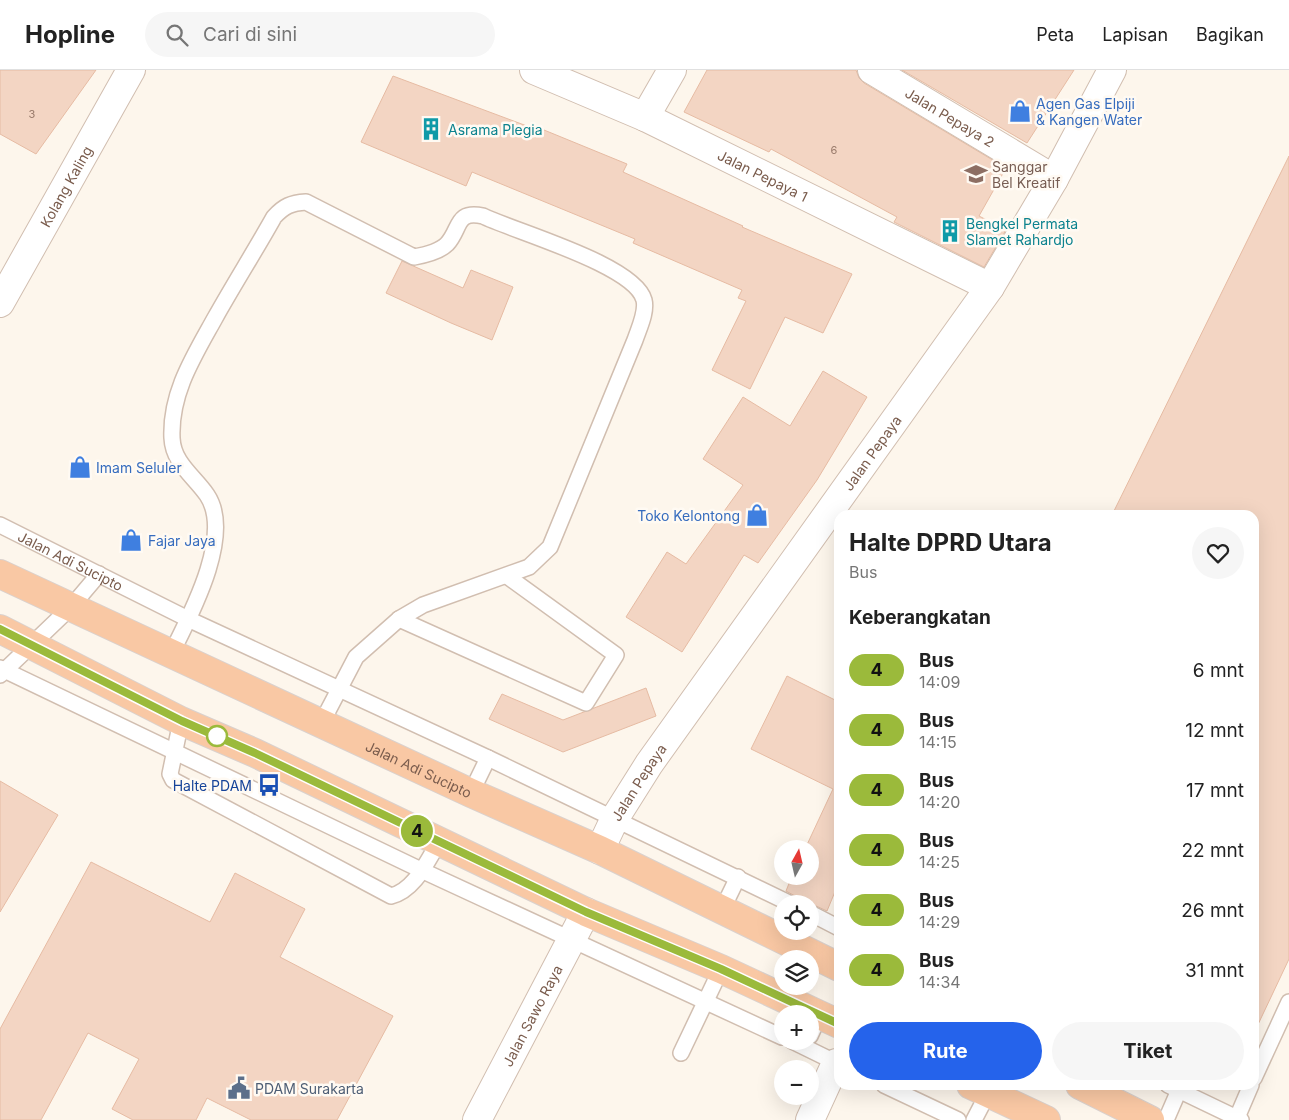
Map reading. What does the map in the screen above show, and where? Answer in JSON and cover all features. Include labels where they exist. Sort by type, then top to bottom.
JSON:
[{"type":"highway","name":"Jalan Adi Sucipto","points":[[0,574],[321,724],[600,850],[834,965]]},
{"type":"highway","points":[[0,629],[182,721],[255,753],[586,912],[721,969],[774,1007]]},
{"type":"highway","points":[[981,1090],[1046,1120]]},
{"type":"highway","points":[[1096,1090],[1150,1120]]},
{"type":"street","name":"Kolang Kaling","points":[[0,303],[131,70]]},
{"type":"street","name":"Jalan Pepaya 1","points":[[534,70],[645,118],[990,288]]},
{"type":"street","points":[[645,118],[672,70]]},
{"type":"street","name":"Jalan Pepaya 2","points":[[872,70],[1054,179]]},
{"type":"street","name":"Jalan Pepaya","points":[[600,850],[615,818],[649,764],[990,288],[1054,179],[1112,70]]},
{"type":"street","name":"Jalan Sawo Raya","points":[[476,1120],[586,912]]},
{"type":"street","points":[[810,1120],[834,1069]]},
{"type":"lane","points":[[171,654],[205,582],[217,527],[208,496],[182,466],[175,453],[172,438],[179,391],[184,374],[274,217],[292,202],[306,202],[331,213],[399,251],[414,256],[436,251],[447,244],[458,224],[465,217],[473,214],[483,216],[593,259],[626,279],[640,291],[645,309],[635,340],[550,547],[529,568],[423,605],[399,619],[356,657],[321,724]]},
{"type":"lane","name":"Jalan Adi Sucipto","points":[[0,525],[188,619],[488,758],[774,895]]},
{"type":"lane","points":[[99,574],[71,607],[32,646],[2,671],[421,870],[774,1033]]},
{"type":"lane","points":[[399,619],[586,702],[616,655],[507,576]]},
{"type":"lane","points":[[182,721],[170,774],[172,780],[391,896],[398,894],[418,877],[440,842]]},
{"type":"lane","points":[[471,793],[488,758]]},
{"type":"lane","points":[[722,910],[738,877]]},
{"type":"lane","points":[[819,918],[834,925]]},
{"type":"lane","points":[[681,1053],[721,969]]},
{"type":"lane","points":[[1259,1067],[1289,1002]]},
{"type":"lane","points":[[819,1042],[834,1060]]},
{"type":"lane","points":[[895,1090],[958,1120]]},
{"type":"lane","points":[[974,1120],[979,1090]]},
{"type":"lane","points":[[1166,1120],[1174,1090]]},
{"type":"lane","points":[[1178,1090],[1238,1119],[1249,1090]]},
{"type":"building","points":[[0,70],[96,70],[36,154],[0,134]]},
{"type":"building","points":[[707,70],[856,70],[859,78],[864,83],[1006,168],[979,216],[1006,230],[984,267],[894,222],[897,217],[771,149],[769,152],[684,112]]},
{"type":"building","points":[[902,70],[1074,70],[1027,143]]},
{"type":"building","points":[[393,76],[543,132],[544,130],[627,164],[623,172],[742,227],[852,274],[823,333],[785,317],[750,389],[712,370],[746,301],[738,298],[742,290],[633,243],[635,239],[472,172],[466,186],[361,142]]},
{"type":"building","points":[[1289,156],[1289,959],[1259,1022],[1259,510],[1114,510]]},
{"type":"building","points":[[402,261],[463,288],[471,270],[513,287],[492,340],[386,293]]},
{"type":"building","points":[[823,371],[867,397],[817,480],[758,563],[744,555],[682,652],[626,617],[667,552],[686,564],[743,485],[703,459],[743,397],[790,426]]},
{"type":"building","points":[[787,676],[834,700],[834,894],[827,911],[819,907],[819,895],[793,895],[786,891],[788,885],[819,885],[819,840],[809,840],[833,789],[751,749]]},
{"type":"building","points":[[646,688],[656,716],[563,752],[489,719],[502,694],[563,720]]},
{"type":"building","points":[[0,781],[58,815],[0,912]]},
{"type":"building","points":[[91,862],[210,922],[235,873],[305,909],[280,957],[393,1016],[337,1120],[251,1120],[207,1098],[196,1120],[133,1120],[112,1109],[139,1059],[88,1033],[41,1120],[0,1120],[0,1029]]},
{"type":"bus line","name":"4","points":[[0,629],[182,721],[255,753],[586,912],[721,969],[834,1022]]},
{"type":"place","name":"Agen Gas Elpiji & Kangen Water","points":[[1020,111]]},
{"type":"place","name":"Asrama Plegia","points":[[431,129]]},
{"type":"place","name":"Sanggar Bel Kreatif","points":[[976,174]]},
{"type":"place","name":"Bengkel Permata Slamet Rahardjo","points":[[950,231]]},
{"type":"place","name":"Imam Seluler","points":[[80,467]]},
{"type":"place","name":"Toko Kelontong","points":[[757,515]]},
{"type":"place","name":"Fajar Jaya","points":[[131,540]]},
{"type":"place","name":"Halte PDAM","points":[[269,785]]},
{"type":"place","name":"PDAM Surakarta","points":[[239,1088]]}]
